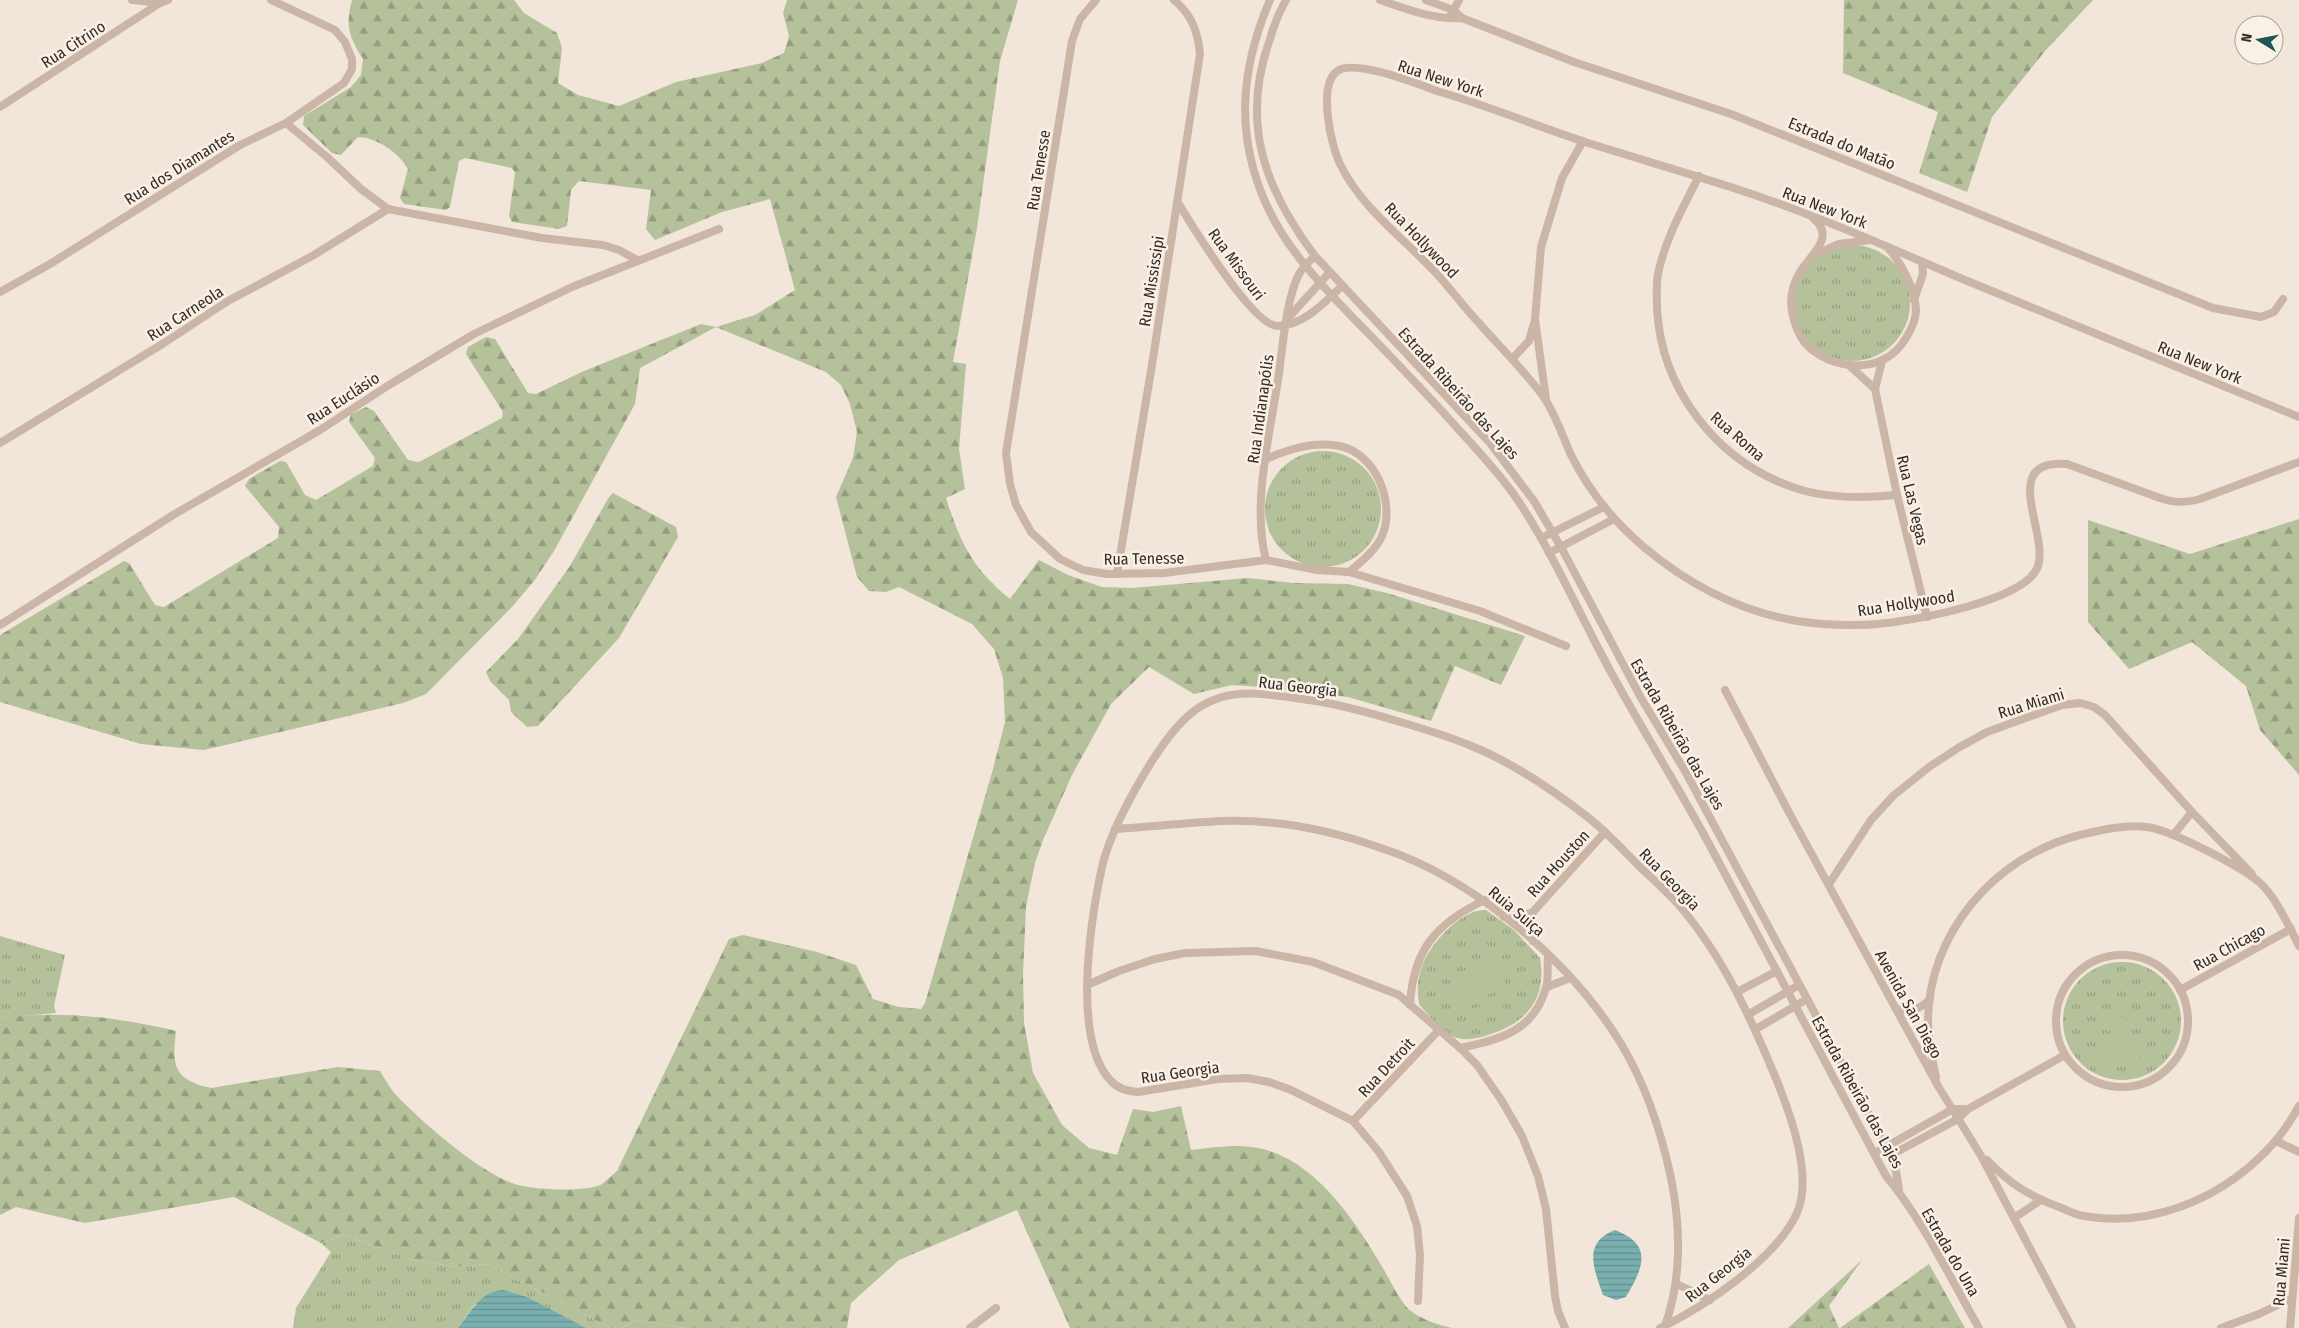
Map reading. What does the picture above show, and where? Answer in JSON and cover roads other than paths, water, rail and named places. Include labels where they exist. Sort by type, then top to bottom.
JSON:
[{"type":"street","points":[[132,0],[164,1]]},
{"type":"street","name":"Rua dos Diamantes","points":[[0,292],[50,264],[240,145],[286,123],[344,83],[352,69],[351,52],[335,30],[271,0]]},
{"type":"street","name":"Rua Tenesse","points":[[1096,0],[1080,19],[1072,40],[1006,453],[1010,484],[1016,505],[1031,532],[1045,547],[1071,565],[1093,572],[1117,574],[1164,573],[1266,560],[1317,570],[1349,572],[1480,611],[1566,646]]},
{"type":"street","name":"Rua Mississipi","points":[[1117,574],[1178,203],[1200,54],[1198,37],[1192,21],[1182,7],[1174,0]]},
{"type":"street","name":"Estrada Ribeirão das Lajes","points":[[1270,0],[1254,43],[1245,89],[1246,133],[1255,175],[1268,210],[1319,283],[1418,384],[1510,489],[1541,538],[1612,673],[1707,840],[1886,1176],[1899,1191]]},
{"type":"street","name":"Estrada Ribeirão das Lajes","points":[[1286,0],[1279,11],[1264,54],[1257,85],[1256,114],[1259,140],[1270,182],[1281,205],[1294,228],[1329,273],[1490,443],[1534,501],[1561,547],[1641,698],[1685,771],[1886,1146],[1891,1156],[1899,1191]]},
{"type":"street","name":"Estrada do Matão","points":[[1380,0],[1450,19],[1462,18],[1565,58],[1731,114],[2213,308],[2261,317],[2274,312],[2283,299]]},
{"type":"street","points":[[1426,0],[1453,10],[1462,18]]},
{"type":"street","points":[[1450,19],[1459,0]]},
{"type":"street","name":"Rua Citrino","points":[[0,107],[164,1]]},
{"type":"street","name":"Rua New York","points":[[1332,77],[1337,71],[1346,66],[1365,68],[1450,94],[1583,141],[1699,176],[1808,214],[2299,417]]},
{"type":"street","name":"Rua Hollywood","points":[[1332,77],[1327,95],[1327,113],[1339,164],[1379,216],[1435,272],[1512,358],[1546,400],[1572,457],[1587,484],[1604,507],[1645,548],[1680,574],[1708,591],[1758,612],[1811,623],[1879,624],[1927,617],[1965,608],[2006,593],[2026,582],[2034,575],[2038,566],[2040,554],[2029,488],[2033,475],[2043,466],[2053,463],[2067,464],[2160,498],[2184,503],[2200,499],[2299,462]]},
{"type":"street","points":[[286,123],[328,156],[361,189],[388,210],[542,238],[603,246],[619,250],[637,260]]},
{"type":"street","name":"Rua Hollywood","points":[[1546,400],[1535,319],[1541,247],[1562,178],[1583,141]]},
{"type":"street","name":"Rua Roma","points":[[1699,176],[1672,230],[1658,275],[1658,322],[1662,350],[1686,402],[1708,432],[1738,459],[1762,475],[1793,488],[1828,496],[1869,497],[1897,495]]},
{"type":"street","name":"Rua Missouri","points":[[1178,203],[1223,272],[1258,315],[1269,325],[1287,321]]},
{"type":"street","name":"Rua Carneola","points":[[0,443],[164,343],[228,301],[314,254],[388,210]]},
{"type":"street","points":[[1808,214],[1819,223],[1823,236],[1820,245],[1799,273],[1792,293],[1791,309],[1797,331],[1808,347],[1824,359],[1851,367],[1875,390]]},
{"type":"street","name":"Rua Euclásio","points":[[0,625],[173,515],[320,430],[388,385],[474,334],[572,287],[718,229]]},
{"type":"street","points":[[1812,256],[1839,244],[1872,240]]},
{"type":"street","points":[[1851,367],[1882,361],[1901,346],[1909,334],[1916,311],[1914,300],[1901,266],[1885,245]]},
{"type":"street","points":[[1305,265],[1315,256]]},
{"type":"street","points":[[1914,300],[1923,274],[1922,262]]},
{"type":"street","name":"Rua Indianapólis","points":[[1266,560],[1260,526],[1266,459],[1293,289],[1305,265]]},
{"type":"street","points":[[1287,321],[1329,273]]},
{"type":"street","points":[[1287,321],[1302,320],[1342,286]]},
{"type":"street","points":[[1512,358],[1529,341],[1535,319]]},
{"type":"street","name":"Rua Las Vegas","points":[[1882,361],[1875,390],[1897,495],[1927,617]]},
{"type":"street","points":[[1266,459],[1298,447],[1324,444],[1342,446],[1356,454],[1372,468],[1381,485],[1387,504],[1386,524],[1382,537],[1377,544],[1349,572]]},
{"type":"street","points":[[1541,538],[1604,507]]},
{"type":"street","points":[[1549,553],[1614,519]]},
{"type":"street","name":"Avenida San Diego","points":[[1726,690],[1792,818],[1938,1086],[1980,1154],[2072,1328]]},
{"type":"street","name":"Rua Georgia","points":[[1418,1301],[1420,1255],[1417,1226],[1407,1196],[1380,1152],[1353,1121],[1291,1090],[1269,1082],[1247,1078],[1218,1079],[1138,1092],[1125,1090],[1113,1084],[1107,1077],[1097,1057],[1092,1038],[1087,985],[1096,898],[1104,861],[1115,829],[1141,780],[1184,719],[1201,705],[1220,697],[1237,694],[1273,695],[1348,706],[1471,745],[1514,768],[1586,816],[1605,832],[1676,902],[1705,939],[1749,1014],[1783,1097],[1797,1140],[1803,1187],[1796,1214],[1767,1252],[1746,1272],[1710,1300],[1691,1313],[1662,1327]]},
{"type":"street","name":"Rua Miami","points":[[1829,884],[1871,820],[1893,796],[1928,767],[1987,732],[2062,705],[2080,703],[2094,707],[2105,715],[2192,812],[2260,882],[2291,929],[2299,946]]},
{"type":"street","points":[[2174,834],[2192,812]]},
{"type":"street","name":"Ruia Suiça","points":[[1115,829],[1222,821],[1303,826],[1410,858],[1451,879],[1485,900],[1533,941],[1570,978],[1620,1042],[1637,1073],[1655,1121],[1667,1158],[1675,1196],[1679,1256],[1677,1284],[1662,1327]]},
{"type":"street","name":"Rua Miami","points":[[1938,1086],[1930,1049],[1928,1024],[1930,999],[1945,944],[1965,911],[1994,879],[2025,856],[2060,840],[2100,830],[2146,826],[2174,834],[2260,882]]},
{"type":"street","name":"Rua Houston","points":[[1532,912],[1605,832]]},
{"type":"street","points":[[1410,1005],[1413,976],[1420,956],[1427,944],[1453,918],[1485,900]]},
{"type":"street","points":[[1504,917],[1532,912],[1533,941]]},
{"type":"street","name":"Rua Chicago","points":[[2180,990],[2291,929]]},
{"type":"street","points":[[1087,985],[1119,971],[1155,959],[1185,953],[1256,951],[1313,962],[1398,995],[1477,1065],[1502,1101],[1522,1136],[1538,1176],[1546,1209],[1555,1296],[1558,1311],[1565,1328]]},
{"type":"street","points":[[1772,962],[1782,955]]},
{"type":"street","points":[[2112,955],[2131,955],[2148,960],[2164,969],[2180,990],[2186,1002],[2189,1024],[2184,1045],[2174,1063],[2158,1078],[2138,1086],[2117,1088],[2096,1083],[2078,1072],[2064,1055],[2056,1029],[2058,1001],[2067,984],[2079,970],[2094,960],[2112,955]]},
{"type":"street","points":[[1460,1048],[1501,1038],[1527,1022],[1536,1010],[1547,987],[1548,956]]},
{"type":"street","points":[[1737,992],[1777,971]]},
{"type":"street","points":[[1547,987],[1570,978]]},
{"type":"street","points":[[1749,1014],[1799,985]]},
{"type":"street","points":[[1756,1029],[1807,999]]},
{"type":"street","points":[[1896,1009],[1921,1008],[1930,999]]},
{"type":"street","name":"Rua Detroit","points":[[1353,1121],[1438,1031]]},
{"type":"street","points":[[1891,1156],[1958,1119],[1968,1109],[2064,1055]]},
{"type":"street","points":[[1980,1154],[2007,1181],[2041,1200],[2082,1216],[2136,1219],[2197,1201],[2238,1178],[2276,1141],[2299,1106]]},
{"type":"street","points":[[1875,1153],[1953,1109],[1968,1109]]},
{"type":"street","points":[[2276,1141],[2299,1152]]},
{"type":"street","name":"Estrada do Una","points":[[1899,1191],[1938,1252],[1978,1328]]},
{"type":"street","points":[[2014,1218],[2041,1200]]},
{"type":"street","name":"Rua Miami","points":[[2290,1328],[2299,1218]]},
{"type":"street","points":[[1677,1284],[1710,1300]]},
{"type":"street","points":[[2221,1328],[2259,1314],[2292,1298]]},
{"type":"street","points":[[970,1328],[996,1308]]},
{"type":"water","points":[[1615,1230],[1636,1243],[1642,1258],[1637,1276],[1626,1297],[1616,1300],[1603,1295],[1596,1276],[1593,1258],[1594,1249],[1598,1242],[1605,1235]]},
{"type":"water","points":[[503,1290],[527,1297],[586,1328],[458,1328],[482,1298],[488,1294]]}]
